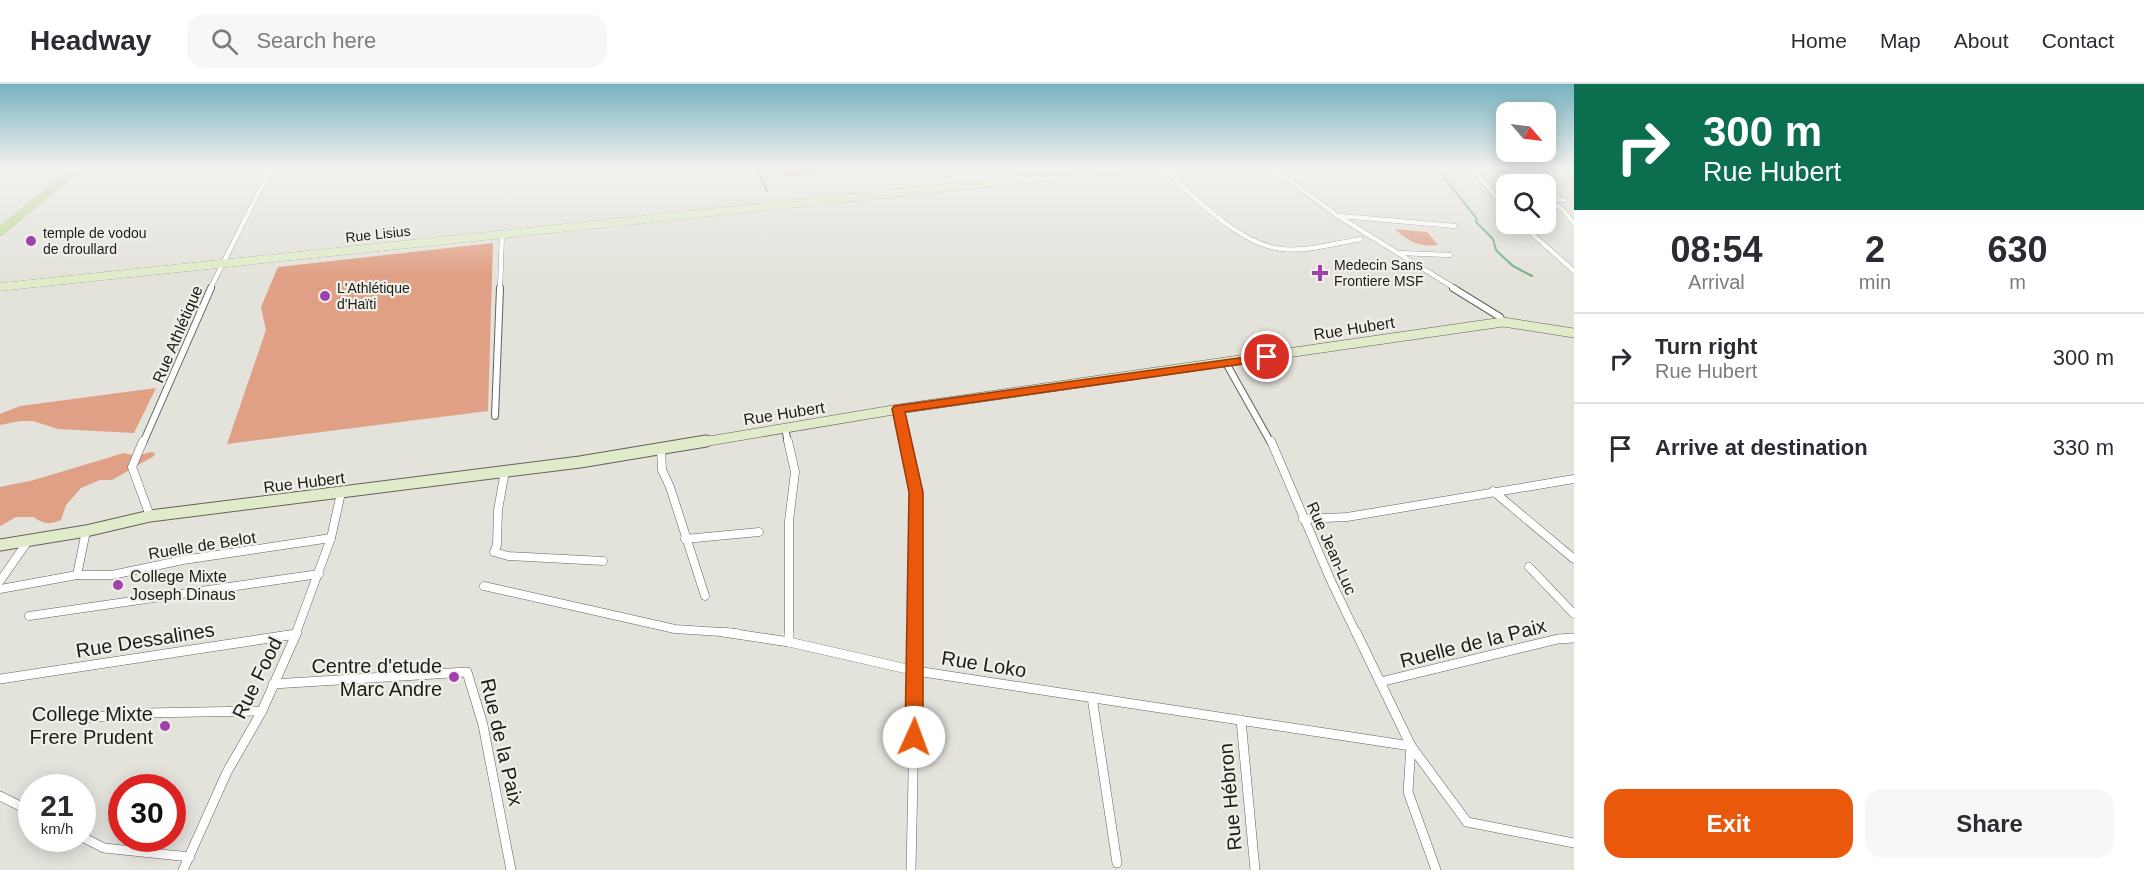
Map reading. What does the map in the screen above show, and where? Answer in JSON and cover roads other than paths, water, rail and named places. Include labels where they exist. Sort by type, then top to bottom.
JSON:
[{"type":"main road","points":[[0,232],[35,203]]},
{"type":"street","name":"Rue Athlétique","points":[[150,516],[132,467],[221,265],[253,203]]},
{"type":"street","name":"Rue Lisius","points":[[0,287],[802,203]]},
{"type":"street","points":[[1204,203],[1242,234],[1270,247],[1291,249],[1361,239]]},
{"type":"street","points":[[1320,203],[1500,317],[1503,322]]},
{"type":"street","points":[[1556,207],[1574,223]]},
{"type":"street","points":[[1338,216],[1455,226]]},
{"type":"street","points":[[495,416],[502,234]]},
{"type":"street","points":[[1532,234],[1574,271]]},
{"type":"street","points":[[1399,253],[1450,255]]},
{"type":"street","name":"Rue Hubert","points":[[0,545],[86,531],[150,516],[580,462],[898,409],[1503,322],[1574,333]]},
{"type":"street","name":"Rue Jean-Luc","points":[[1226,363],[1265,428],[1303,519],[1411,746],[1467,822],[1574,843]]},
{"type":"street","points":[[898,409],[916,492],[916,671],[910,870]]},
{"type":"street","points":[[785,428],[795,472],[789,521],[789,642]]},
{"type":"street","points":[[661,449],[662,470],[670,487],[705,596]]},
{"type":"street","points":[[505,471],[498,510],[497,545],[494,552],[507,556],[603,561]]},
{"type":"street","points":[[1303,519],[1347,517],[1574,479]]},
{"type":"street","points":[[1493,491],[1574,559]]},
{"type":"street","name":"Rue Food","points":[[183,870],[227,772],[262,711],[296,634],[331,538],[341,493]]},
{"type":"street","points":[[77,575],[86,531]]},
{"type":"street","points":[[685,539],[759,532]]},
{"type":"street","name":"Ruelle de Belot","points":[[0,589],[77,575],[112,575],[183,560],[331,538]]},
{"type":"street","points":[[0,582],[28,541]]},
{"type":"street","points":[[1529,567],[1574,614]]},
{"type":"street","points":[[29,616],[319,574]]},
{"type":"street","name":"Rue Loko","points":[[484,586],[675,629],[728,632],[789,642],[916,671],[1411,746]]},
{"type":"street","name":"Rue Dessalines","points":[[0,679],[296,634]]},
{"type":"street","name":"Ruelle de la Paix","points":[[1380,682],[1558,639],[1574,638]]},
{"type":"street","name":"Rue de la Paix","points":[[273,684],[467,672],[483,725],[511,870]]},
{"type":"street","points":[[1092,697],[1117,863]]},
{"type":"street","points":[[84,718],[145,713],[262,711]]},
{"type":"street","name":"Rue Hébron","points":[[1241,720],[1255,870]]},
{"type":"street","points":[[1411,746],[1408,792],[1436,870]]},
{"type":"street","points":[[0,796],[18,805]]},
{"type":"street","points":[[96,844],[104,848],[190,856]]},
{"type":"waterway","points":[[1464,203],[1477,219],[1476,222],[1493,239],[1496,250],[1513,266],[1532,276]]},
{"type":"place","name":"temple de vodou de droullard","points":[[31,241]]},
{"type":"place","name":"Medecin Sans Frontiere MSF","points":[[1320,273]]},
{"type":"place","name":"L'Athlétique d'Haïti","points":[[325,296]]},
{"type":"place","name":"College Mixte Joseph Dinaus","points":[[118,585]]},
{"type":"place","name":"Centre d'etude Marc Andre","points":[[454,677]]},
{"type":"place","name":"College Mixte Frere Prudent","points":[[165,726]]}]
